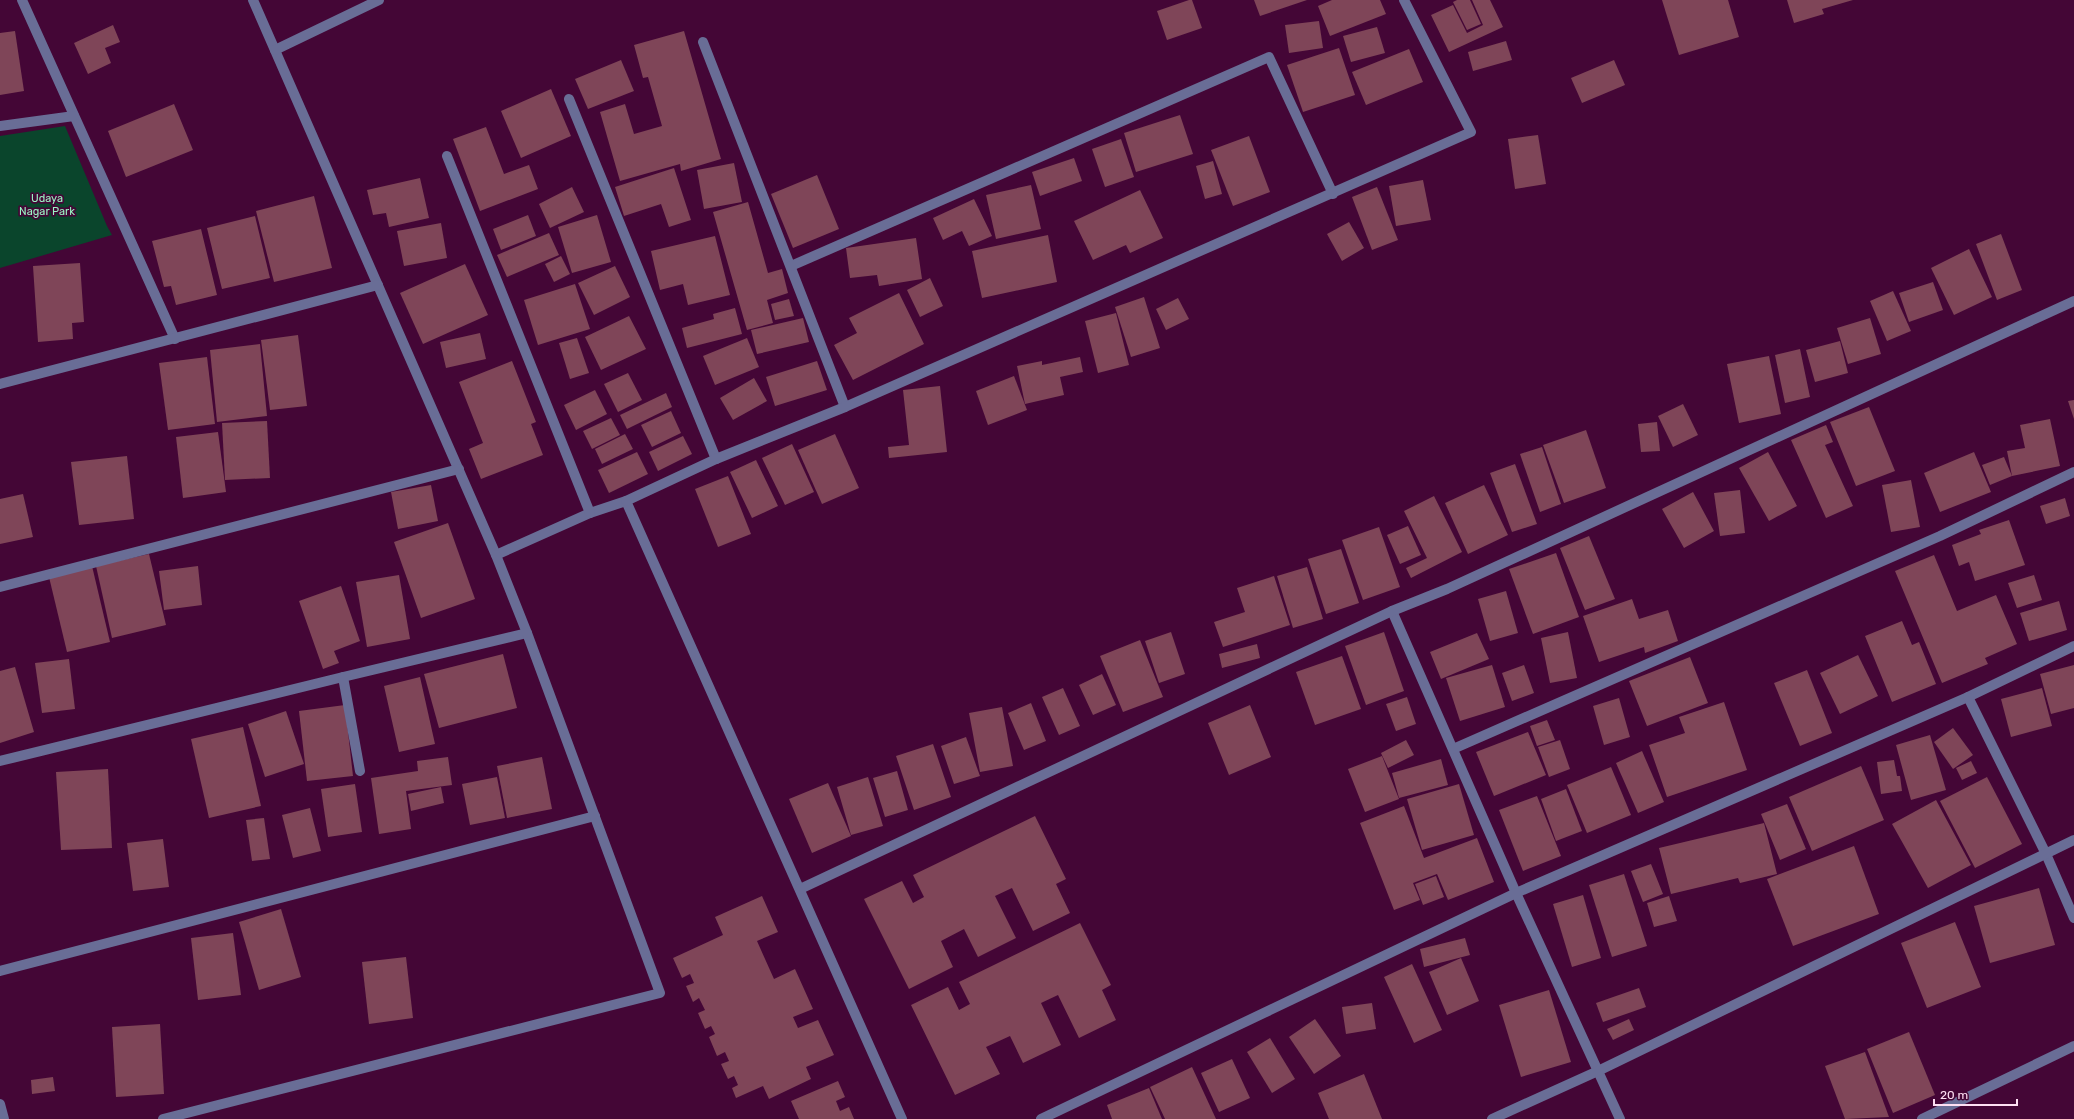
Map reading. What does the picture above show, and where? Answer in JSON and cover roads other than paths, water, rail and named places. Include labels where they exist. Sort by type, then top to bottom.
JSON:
[{"type":"street","points":[[22,0],[175,339]]},
{"type":"street","points":[[163,1119],[660,993],[527,633],[496,555],[460,469],[253,0]]},
{"type":"street","points":[[275,50],[379,0]]},
{"type":"street","points":[[496,555],[590,513],[626,501],[716,459],[845,406],[1333,194],[1471,132],[1404,0]]},
{"type":"street","points":[[703,42],[845,406]]},
{"type":"street","points":[[791,266],[1269,57],[1333,194]]},
{"type":"street","points":[[569,99],[716,459]]},
{"type":"street","points":[[0,126],[74,116]]},
{"type":"street","points":[[447,156],[590,513]]},
{"type":"street","points":[[0,384],[378,285]]},
{"type":"street","points":[[800,889],[1392,611],[1447,589],[2073,304]]},
{"type":"street","points":[[0,587],[460,469]]},
{"type":"street","points":[[1453,749],[1940,536],[2074,472]]},
{"type":"street","points":[[626,501],[902,1119]]},
{"type":"street","points":[[1392,611],[1516,893],[1620,1119]]},
{"type":"street","points":[[0,762],[527,633]]},
{"type":"street","points":[[1041,1119],[1516,893],[1968,697],[2074,646]]},
{"type":"street","points":[[343,677],[360,771]]},
{"type":"street","points":[[1968,697],[2046,854],[2074,918]]},
{"type":"street","points":[[0,971],[595,816]]},
{"type":"street","points":[[1492,1119],[1598,1071],[2074,840]]},
{"type":"street","points":[[1922,1119],[2074,1046]]},
{"type":"street","points":[[0,1104],[4,1119]]},
{"type":"park label","name":"Udaya Nagar Park","points":[[47,204]]}]
